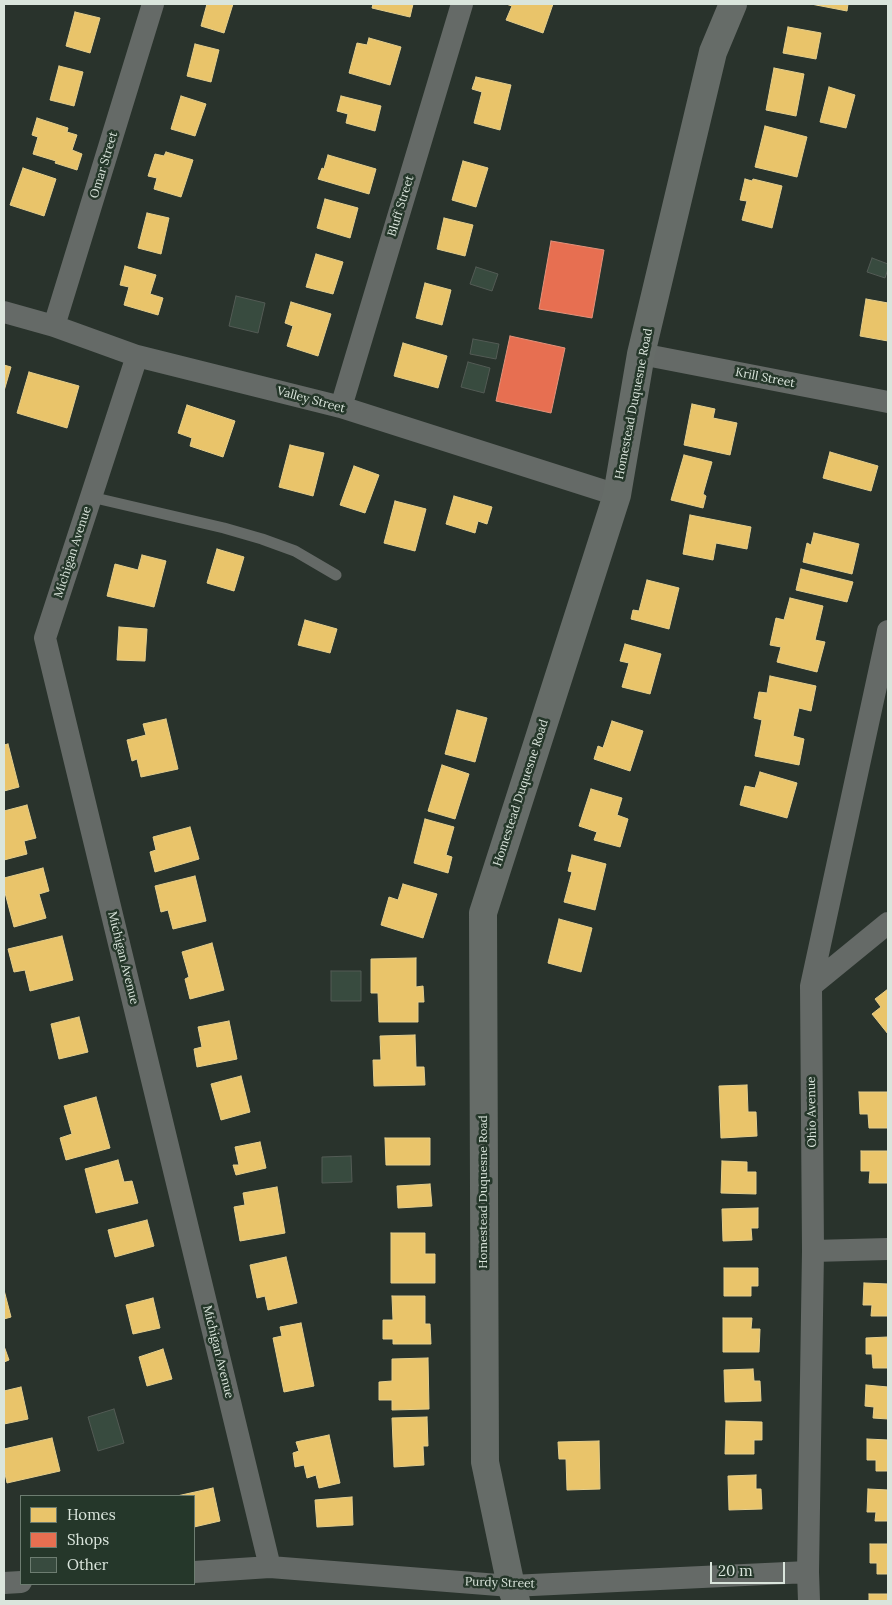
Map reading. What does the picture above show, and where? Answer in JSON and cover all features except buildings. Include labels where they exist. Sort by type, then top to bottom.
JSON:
[{"type":"street","name":"Omar Street","points":[[54,326],[154,4]]},
{"type":"street","name":"Bluff Street","points":[[341,407],[462,4]]},
{"type":"street","name":"Homestead Duquesne Road","points":[[513,1593],[485,1462],[483,913],[617,495],[641,354],[713,52],[733,4]]},
{"type":"street","name":"Valley Street","points":[[4,312],[54,326],[137,356],[341,407],[617,495]]},
{"type":"street","name":"Krill Street","points":[[641,354],[888,402]]},
{"type":"street","name":"Michigan Avenue","points":[[137,356],[45,638],[270,1567]]},
{"type":"street","name":"Ohio Avenue","points":[[809,1601],[813,1251],[811,986],[888,631]]},
{"type":"street","points":[[811,986],[888,923]]},
{"type":"street","points":[[813,1251],[888,1249]]},
{"type":"street","name":"Purdy Street","points":[[195,1572],[270,1567],[513,1593],[808,1572]]},
{"type":"street","points":[[4,1583],[20,1582]]},
{"type":"lane","points":[[91,497],[262,538],[296,552],[336,575]]}]
